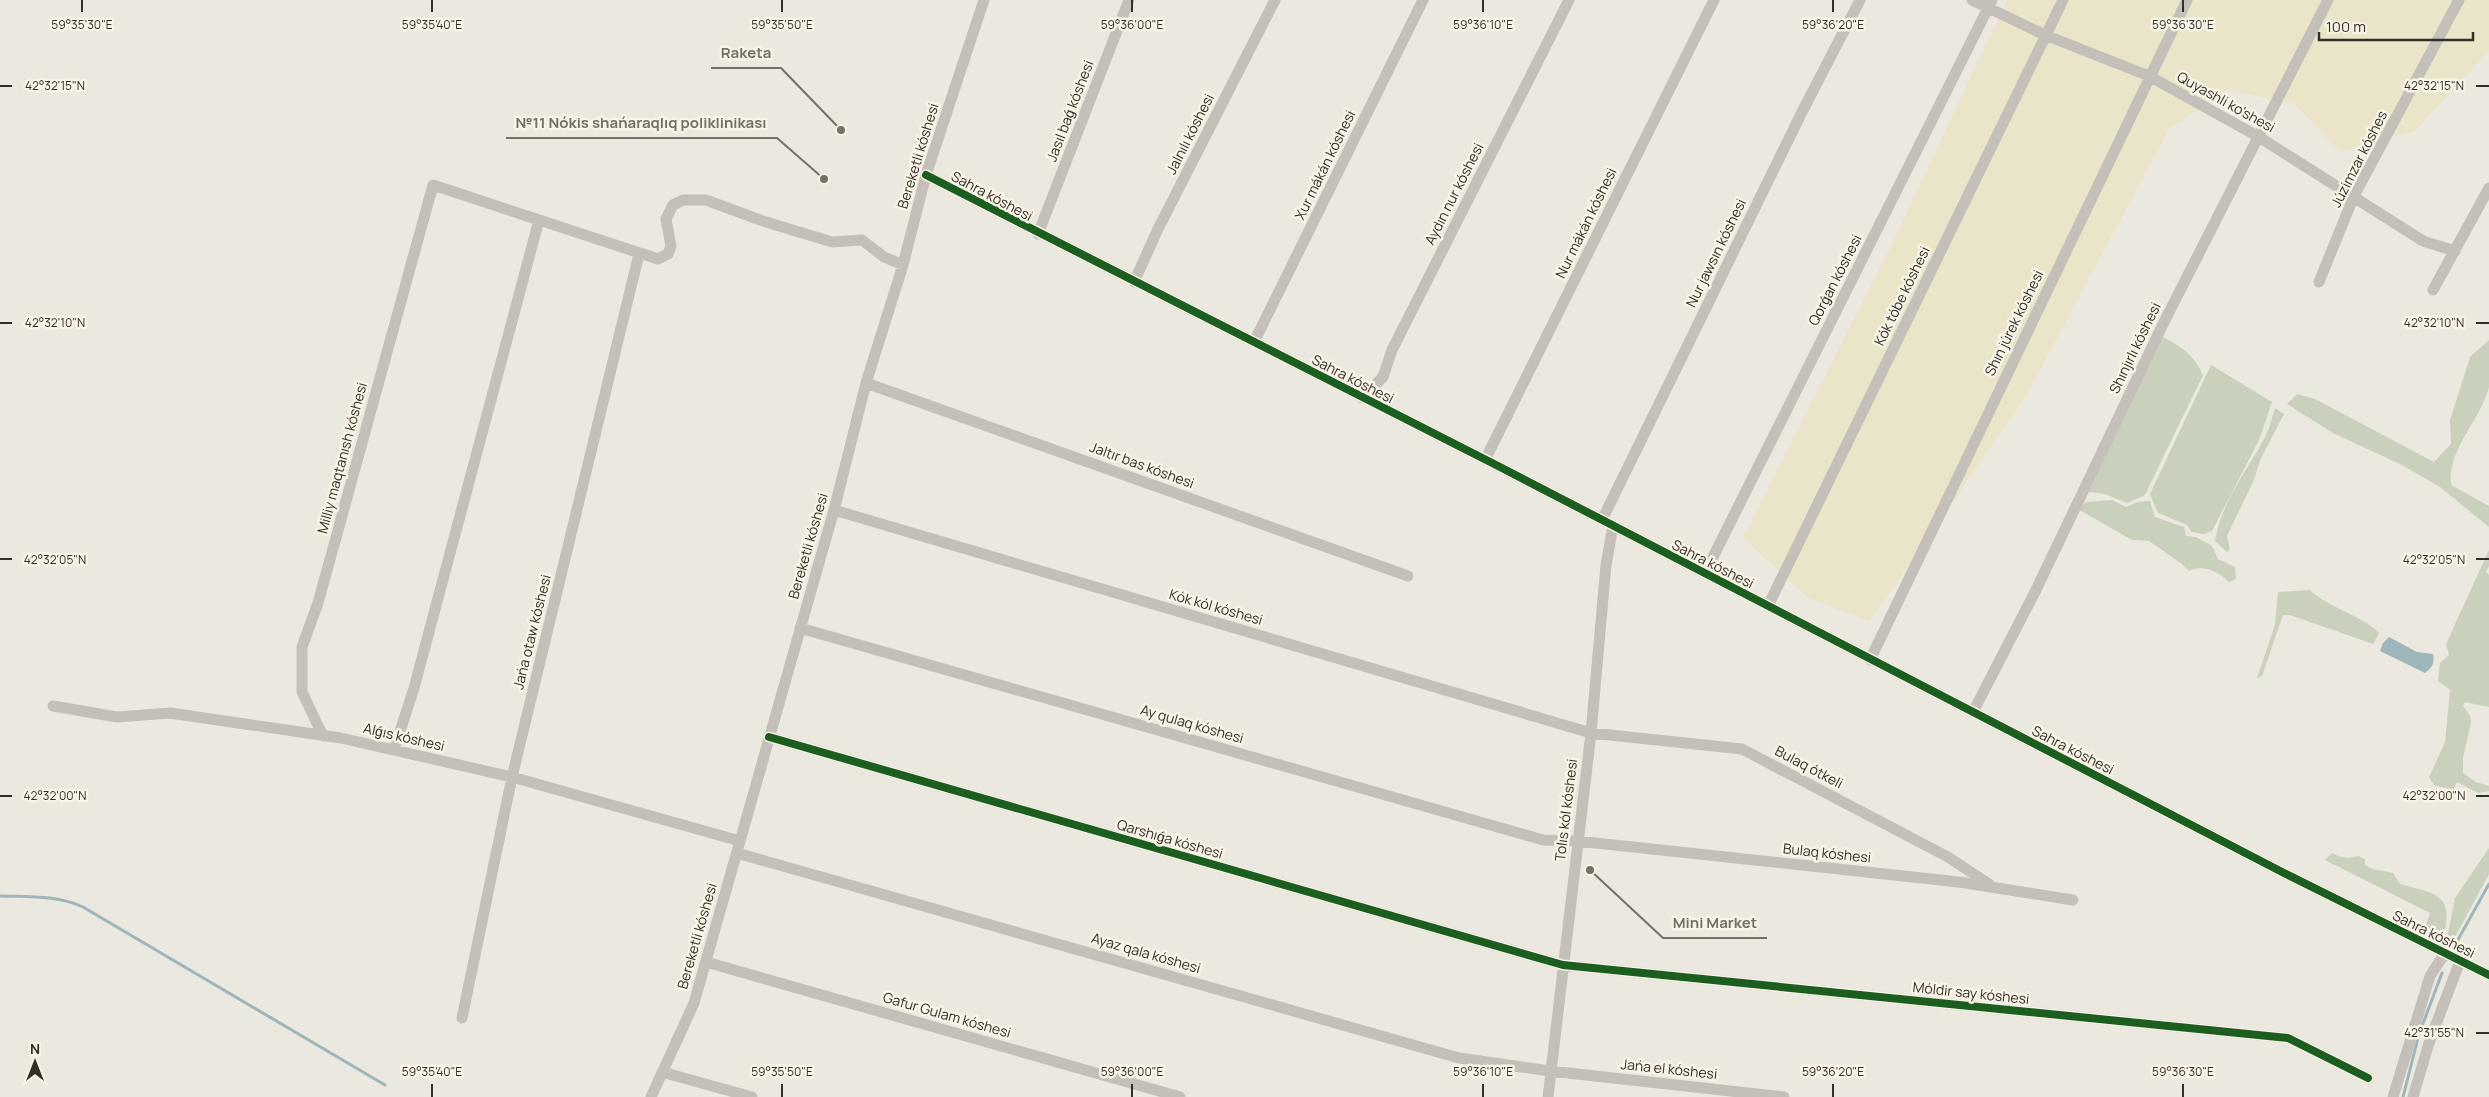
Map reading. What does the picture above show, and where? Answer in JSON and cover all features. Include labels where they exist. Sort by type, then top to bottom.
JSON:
[{"type":"street","name":"Bereketli kóshesi","points":[[651,1097],[694,1003],[834,510],[866,383],[903,265],[926,175],[984,0]]},
{"type":"street","name":"Jasıl baǵ kóshesi","points":[[1038,234],[1129,0]]},
{"type":"street","name":"Jalnılı kóshesi","points":[[1134,282],[1158,229],[1274,0]]},
{"type":"street","name":"Xur mákán kóshesi","points":[[1254,342],[1422,0]]},
{"type":"street","name":"Aydın nur kóshesi","points":[[1362,398],[1383,377],[1392,350],[1569,0]]},
{"type":"street","name":"Nur mákán kóshesi","points":[[1485,460],[1714,0]]},
{"type":"street","name":"Nur jawsın kóshesi","points":[[1602,520],[1801,114],[1860,0]]},
{"type":"street","name":"Quyashli ko'shesi","points":[[1972,0],[1990,4],[2045,35],[2149,76],[2259,137],[2423,240],[2455,252]]},
{"type":"street","name":"Kók tóbe kóshesi","points":[[1768,606],[2063,0]]},
{"type":"street","name":"Shın júrek kóshesi","points":[[1870,660],[2187,0]]},
{"type":"street","name":"Shınjırlı kóshesi","points":[[1973,712],[2036,590],[2163,324],[2328,0]]},
{"type":"street","name":"Júzimzar kóshes","points":[[2319,282],[2354,196],[2459,0]]},
{"type":"street","name":"Qorǵan kóshesi","points":[[1705,574],[1990,4]]},
{"type":"street","name":"Sahra kóshesi","points":[[926,175],[1038,234],[1602,520],[2284,873],[2489,975]]},
{"type":"street","name":"Milliy maqtanısh kóshesi","points":[[323,736],[302,692],[302,647],[318,603],[433,185],[539,220]]},
{"type":"street","points":[[2433,290],[2489,188]]},
{"type":"street","points":[[394,750],[417,678],[539,220],[658,259],[668,254],[671,246],[666,219],[673,205],[683,200],[706,200],[763,221],[832,242],[862,240],[884,257],[903,265]]},
{"type":"street","name":"Jańa otaw kóshesi","points":[[462,1018],[512,777],[639,254]]},
{"type":"street","name":"Jaltır bas kóshesi","points":[[866,383],[1408,576]]},
{"type":"street","name":"Kók kól kóshesi","points":[[834,510],[1591,733]]},
{"type":"street","name":"Tolıs kól kóshesi","points":[[1548,1097],[1591,733],[1606,565],[1613,526]]},
{"type":"street","name":"Ay qulaq kóshesi","points":[[800,628],[1543,840],[1577,841]]},
{"type":"street","name":"Alǵıs kóshesi","points":[[53,706],[117,716],[170,714],[323,736],[394,750],[512,777],[738,847]]},
{"type":"street","name":"Bulaq ótkeli","points":[[1591,733],[1742,749],[1948,857],[1993,887]]},
{"type":"street","name":"Qarshıǵa kóshesi","points":[[769,737],[1563,965]]},
{"type":"street","name":"Bulaq kóshesi","points":[[1577,841],[1993,887],[2073,900]]},
{"type":"street","name":"Ayaz qala kóshesi","points":[[738,847],[1459,1058],[1550,1071]]},
{"type":"street","points":[[2393,1097],[2430,976],[2445,953]]},
{"type":"street","points":[[2413,1097],[2428,1044],[2460,961]]},
{"type":"street","name":"Gafur Gulam kóshesi","points":[[706,962],[1180,1097]]},
{"type":"street","name":"Móldir say kóshesi","points":[[1563,965],[2288,1038],[2368,1078]]},
{"type":"street","name":"Jańa el kóshesi","points":[[1550,1071],[1784,1097]]},
{"type":"street","points":[[662,1072],[752,1097]]},
{"type":"green space","points":[[2161,336],[2186,352],[2203,375],[2145,495],[2127,503],[2105,494],[2089,492]]},
{"type":"green space","points":[[2489,340],[2489,387],[2485,399],[2454,459],[2451,485],[2489,506],[2489,527],[2440,487],[2402,465],[2333,433],[2287,404],[2297,394],[2315,399],[2434,462],[2451,444],[2450,420],[2470,357]]},
{"type":"green space","points":[[2211,365],[2272,402],[2259,440],[2212,531],[2204,534],[2191,532],[2187,525],[2158,513],[2150,494]]},
{"type":"green space","points":[[2275,408],[2284,414],[2260,460],[2254,480],[2227,536],[2230,550],[2227,552],[2215,541],[2218,527],[2229,500],[2267,434]]},
{"type":"green space","points":[[2112,500],[2126,507],[2138,502],[2150,501],[2155,517],[2184,527],[2186,536],[2196,537],[2212,546],[2218,559],[2235,567],[2236,579],[2229,582],[2216,572],[2200,568],[2189,571],[2149,541],[2132,540],[2078,509],[2086,502]]},
{"type":"green space","points":[[2489,550],[2489,566],[2486,572],[2489,575],[2489,707],[2465,702],[2463,706],[2470,716],[2471,722],[2463,758],[2463,773],[2476,782],[2489,786],[2489,791],[2478,793],[2457,782],[2453,790],[2434,785],[2429,777],[2445,742],[2450,690],[2438,681],[2440,663],[2449,655],[2446,644]]},
{"type":"green space","points":[[2310,590],[2318,597],[2371,626],[2379,633],[2373,644],[2290,615],[2283,615],[2262,676],[2257,678],[2275,625],[2278,592]]},
{"type":"green space","points":[[2489,848],[2489,874],[2454,939],[2446,943],[2455,898]]},
{"type":"green space","points":[[2332,853],[2345,858],[2358,856],[2365,859],[2365,865],[2373,869],[2393,873],[2400,884],[2430,892],[2437,896],[2446,908],[2445,930],[2431,931],[2426,925],[2430,913],[2325,860]]},
{"type":"sand","points":[[2007,0],[2489,0],[2489,51],[2415,131],[2340,151],[2294,104],[2227,90],[2169,129],[2026,396],[1870,621],[1808,598],[1743,538],[1892,244]]},
{"type":"water","points":[[2389,637],[2417,652],[2433,654],[2434,660],[2431,667],[2425,673],[2380,651],[2383,643]]},
{"type":"waterway","points":[[2455,945],[2489,884]]},
{"type":"waterway","points":[[0,896],[63,900],[83,907],[385,1085]]},
{"type":"waterway","points":[[2403,1097],[2419,1034],[2442,973]]},
{"type":"cycle path","points":[[926,175],[1502,468],[2284,873],[2489,975]]},
{"type":"cycle path","points":[[769,737],[1563,965],[2288,1038],[2368,1078]]},
{"type":"place","name":"Raketa","points":[[841,130]]},
{"type":"place","name":"№11 Nókis shańaraqlıq poliklinikası","points":[[824,179]]},
{"type":"place","name":"Mini Market","points":[[1590,870]]}]
